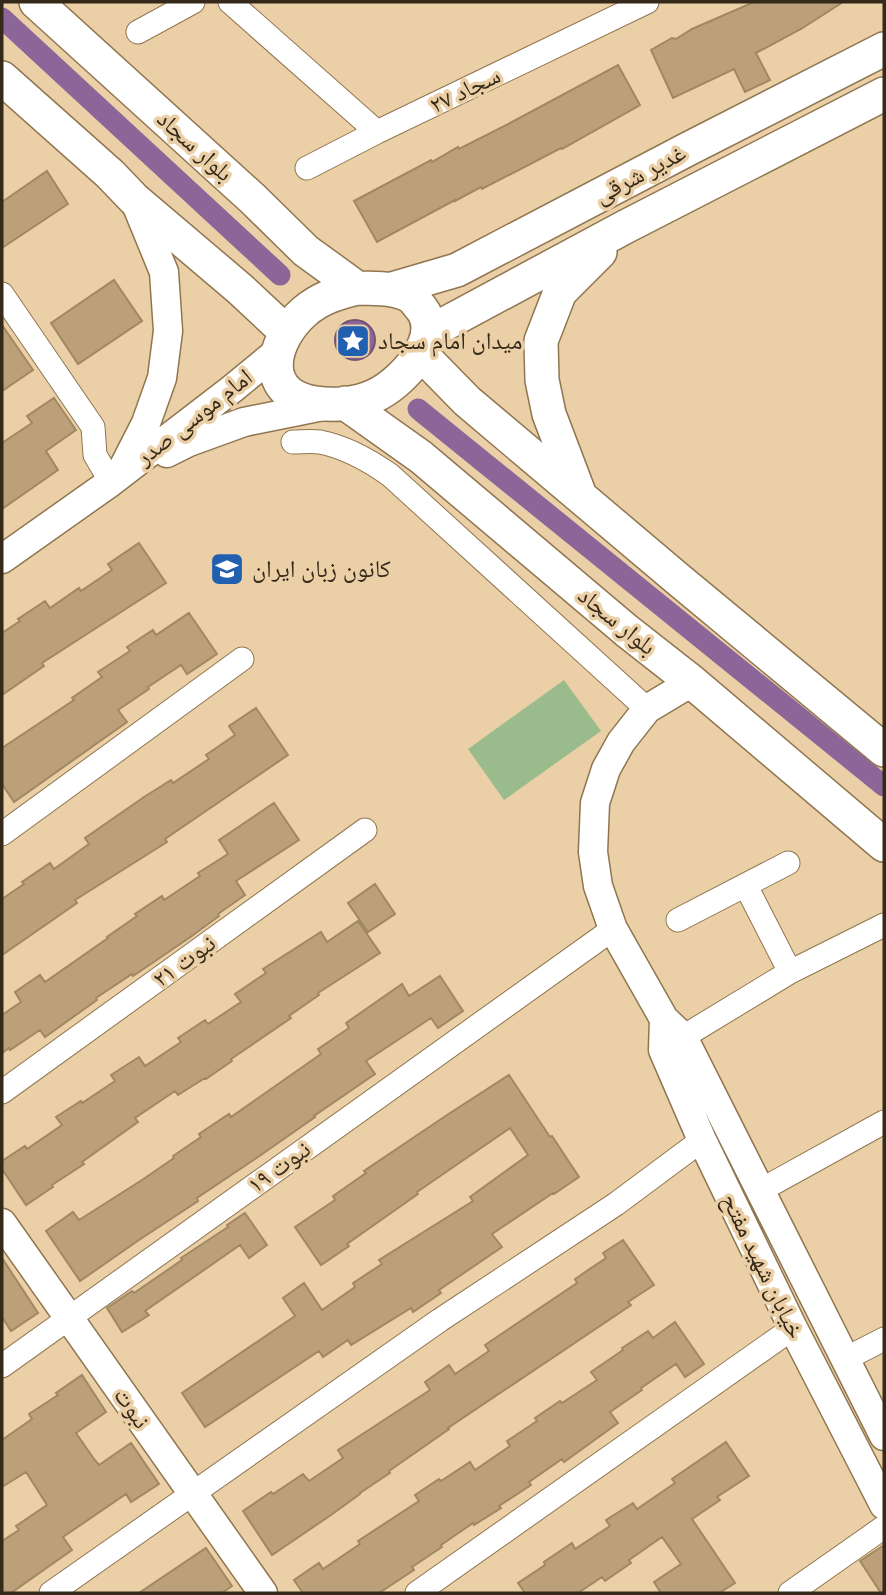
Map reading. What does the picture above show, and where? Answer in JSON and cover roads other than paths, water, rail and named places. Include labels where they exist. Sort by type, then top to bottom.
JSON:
[{"type":"main road","name":"بلوار سجاد","points":[[36,2],[253,199],[306,251],[357,288]]},
{"type":"main road","name":"غدیر شرقی","points":[[392,289],[457,270],[884,49]]},
{"type":"main road","points":[[2,78],[110,174],[134,199],[240,289],[282,342]]},
{"type":"main road","name":"غدیر شرقی","points":[[424,343],[625,227],[884,94]]},
{"type":"main road","points":[[579,496],[549,414],[542,380],[541,341],[560,292],[625,227]]},
{"type":"main road","points":[[357,288],[392,289],[411,297],[425,313],[424,343],[410,368],[398,380],[374,396],[337,404],[310,402],[291,395],[277,379],[282,342],[304,312],[328,295],[357,288]]},
{"type":"main road","points":[[424,343],[467,401],[884,750]]},
{"type":"main road","name":"بلوار سجاد","points":[[337,404],[421,457],[617,622],[692,681],[884,845]]},
{"type":"street","points":[[138,32],[193,2]]},
{"type":"street","points":[[230,2],[377,132]]},
{"type":"street","name":"سجاد ۲۷","points":[[307,168],[622,8],[647,2]]},
{"type":"street","points":[[115,479],[146,423],[162,378],[168,331],[164,272],[134,199]]},
{"type":"street","points":[[2,294],[93,427],[95,454],[115,479]]},
{"type":"street","name":"امام موسی صدر","points":[[115,479],[232,389],[282,342]]},
{"type":"street","points":[[2,558],[115,479],[189,442],[244,422],[337,404]]},
{"type":"street","points":[[293,442],[320,442],[345,450],[369,460],[390,475],[647,709]]},
{"type":"street","points":[[2,834],[242,659]]},
{"type":"street","name":"خیابان شهید مفتح","points":[[692,681],[647,709],[621,742],[606,769],[594,803],[593,852],[598,886],[613,929],[673,1028],[761,1190],[884,1436]]},
{"type":"street","name":"نبوت ۲۱","points":[[2,1092],[365,830]]},
{"type":"street","points":[[678,920],[789,863]]},
{"type":"street","points":[[746,886],[790,972]]},
{"type":"street","points":[[673,1028],[884,925]]},
{"type":"street","name":"نبوت ۱۹","points":[[2,1366],[613,929]]},
{"type":"street","name":"خیابان شهید مفتح","points":[[673,1028],[663,1050],[702,1140],[793,1328],[884,1505]]},
{"type":"street","points":[[761,1190],[884,1122]]},
{"type":"street","points":[[51,1593],[440,1320],[616,1204],[702,1140]]},
{"type":"street","name":"نبوت","points":[[2,1223],[263,1593]]},
{"type":"street","points":[[417,1593],[793,1328]]},
{"type":"street","points":[[845,1359],[884,1339]]},
{"type":"street","points":[[790,1593],[884,1527]]},
{"type":"waterway","points":[[2,18],[280,275]]},
{"type":"waterway","points":[[418,409],[884,786]]},
{"type":"place","name":"میدان امام سجاد","points":[[353,341]]},
{"type":"place","name":"کانون زبان ایران","points":[[227,569]]}]
